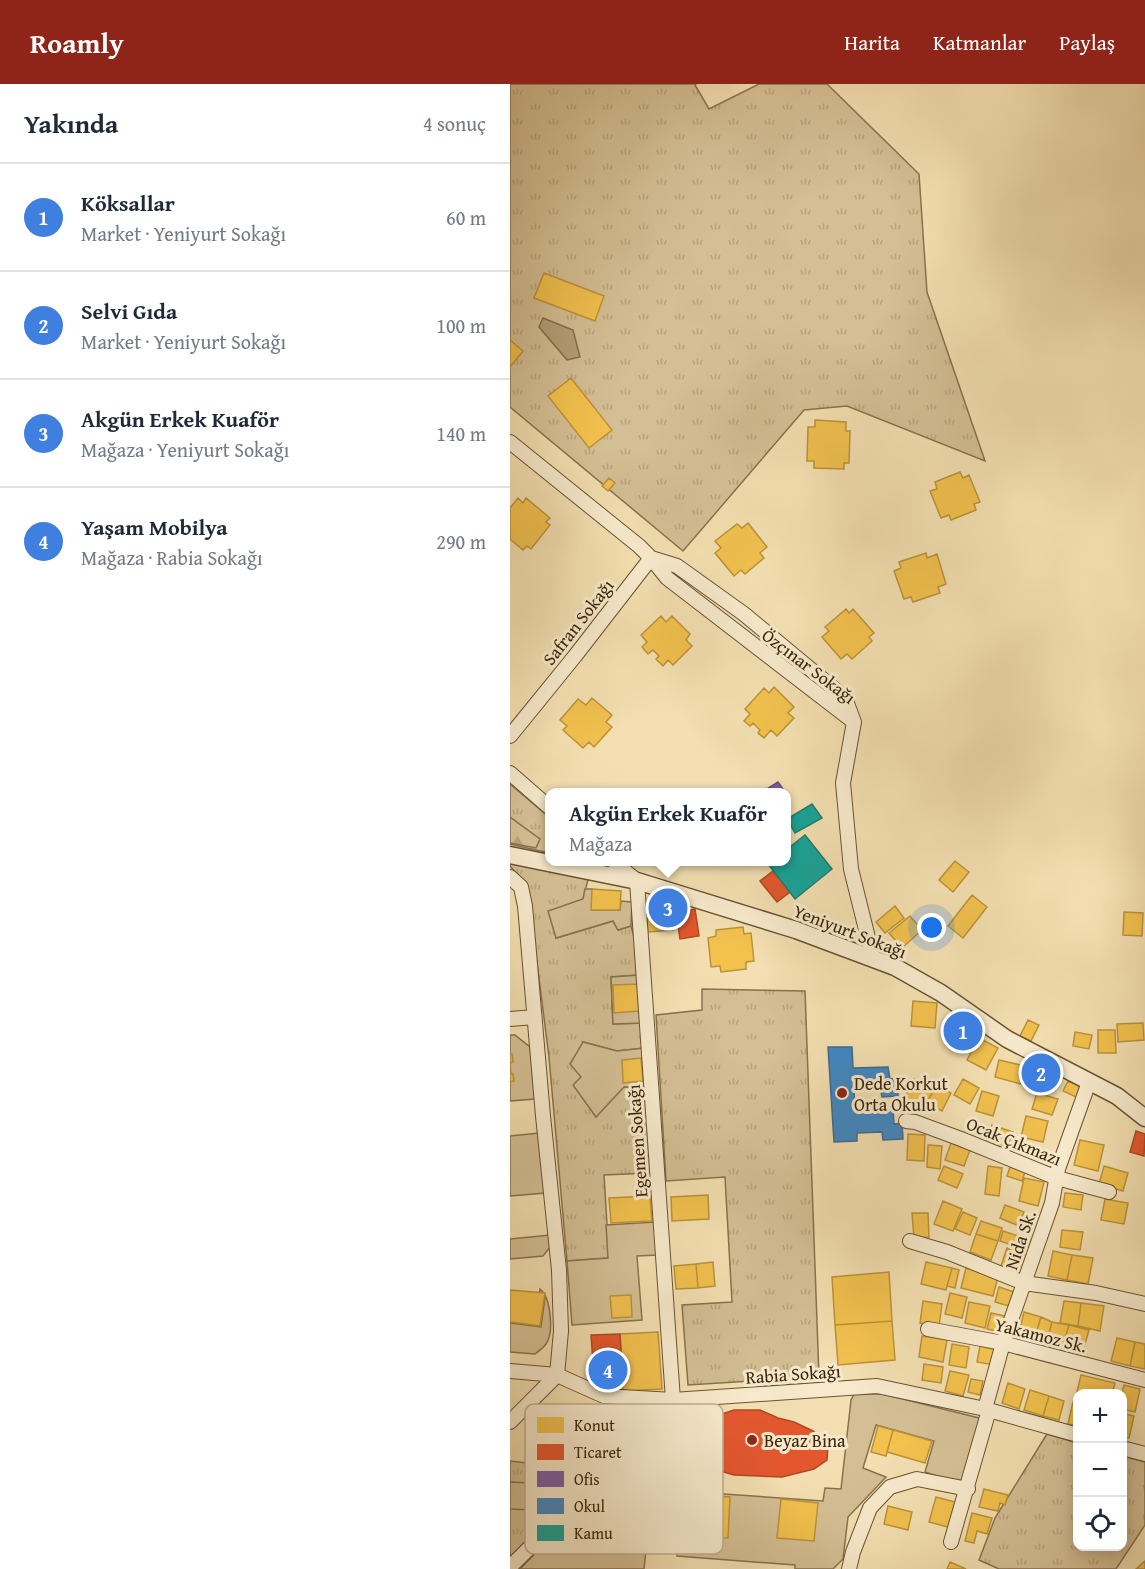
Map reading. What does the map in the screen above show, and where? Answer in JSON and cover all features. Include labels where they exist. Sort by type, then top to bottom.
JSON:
[{"type":"street","name":"Özçınar Sokağı","points":[[510,442],[639,546],[667,578],[854,722]]},
{"type":"street","name":"Özçınar Sokağı","points":[[651,558],[677,566],[744,614],[845,698],[854,722]]},
{"type":"street","name":"Safran Sokağı","points":[[510,736],[651,558]]},
{"type":"street","points":[[854,722],[843,783],[851,869],[873,958]]},
{"type":"street","points":[[510,773],[545,804]]},
{"type":"street","name":"Yeniyurt Sokağı","points":[[510,855],[545,862]]},
{"type":"street","name":"Yeniyurt Sokağı","points":[[564,866],[637,881],[796,930],[896,967],[940,993],[1007,1039],[1117,1096],[1145,1118]]},
{"type":"street","points":[[620,866],[637,881]]},
{"type":"street","points":[[510,877],[521,887],[525,906],[543,1116],[560,1270],[561,1331],[557,1375],[528,1404]]},
{"type":"street","name":"Egemen Sokağı","points":[[637,881],[673,1400]]},
{"type":"street","points":[[510,1019],[534,1017]]},
{"type":"street","name":"Nida Sk.","points":[[951,1542],[968,1489],[1003,1343],[1052,1203],[1058,1169],[1089,1082]]},
{"type":"street","name":"Ocak Çıkmazı","points":[[906,1121],[915,1122],[962,1139],[1056,1178],[1109,1192]]},
{"type":"street","points":[[910,1241],[947,1252],[1024,1283],[1096,1293],[1145,1304]]},
{"type":"street","name":"Yakamoz Sk.","points":[[928,1329],[1003,1343],[1145,1380]]},
{"type":"street","name":"Rabia Sokağı","points":[[510,1371],[557,1375],[604,1396],[673,1400],[877,1386],[987,1410],[1073,1434]]},
{"type":"street","points":[[669,1404],[673,1400]]},
{"type":"street","points":[[510,1422],[525,1407]]},
{"type":"street","points":[[1127,1449],[1145,1454]]},
{"type":"street","points":[[849,1569],[853,1551],[870,1508],[890,1487],[917,1479],[968,1489]]},
{"type":"street","points":[[510,1567],[525,1552]]},
{"type":"green space","points":[[510,84],[696,84],[709,109],[759,84],[827,84],[919,174],[927,292],[985,461],[847,406],[804,410],[683,551],[510,407]]},
{"type":"green space","points":[[510,784],[545,814],[545,852],[510,844]]},
{"type":"green space","points":[[510,817],[540,839],[536,848],[510,843]]},
{"type":"green space","points":[[510,860],[589,876],[583,899],[557,938],[613,921],[618,930],[631,926],[635,941],[640,975],[611,977],[613,1024],[643,1023],[644,1048],[617,1051],[583,1042],[624,1087],[647,1087],[651,1173],[604,1175],[609,1258],[567,1261],[549,1057],[529,900],[526,884],[510,866]]},
{"type":"green space","points":[[585,889],[592,889],[592,910],[620,910],[621,901],[632,902],[631,926],[618,930],[613,921],[556,938],[548,911],[583,899]]},
{"type":"green space","points":[[640,975],[643,1023],[613,1024],[611,977]]},
{"type":"green space","points":[[702,989],[805,991],[819,1377],[688,1385],[682,1305],[732,1302],[725,1177],[666,1181],[656,1015],[702,1010]]},
{"type":"green space","points":[[510,1035],[515,1035],[530,1047],[535,1099],[510,1101]]},
{"type":"green space","points":[[583,1042],[617,1051],[644,1048],[647,1087],[624,1087],[596,1117],[573,1085],[581,1077],[570,1064]]},
{"type":"green space","points":[[539,1133],[545,1193],[510,1196],[510,1136]]},
{"type":"green space","points":[[656,1222],[658,1255],[637,1256],[642,1320],[572,1325],[567,1261],[608,1258],[606,1225]]},
{"type":"green space","points":[[550,1235],[551,1246],[543,1256],[510,1259],[510,1239]]},
{"type":"green space","points":[[540,1289],[547,1299],[549,1307],[551,1324],[548,1339],[535,1354],[510,1352],[510,1323],[541,1327],[545,1297],[539,1296]]},
{"type":"green space","points":[[854,1394],[883,1394],[979,1418],[982,1424],[965,1481],[958,1483],[925,1472],[934,1441],[876,1425],[863,1468],[886,1477],[848,1517],[843,1559],[833,1569],[795,1569],[795,1565],[677,1556],[677,1554],[723,1554],[723,1494],[823,1501],[825,1488],[841,1489],[851,1400]]},
{"type":"green space","points":[[1047,1434],[1073,1442],[1073,1551],[1127,1551],[1127,1457],[1145,1462],[1145,1525],[1116,1569],[999,1569],[979,1560],[995,1518]]},
{"type":"green space","points":[[510,1461],[525,1463],[525,1542],[510,1557]]},
{"type":"green space","points":[[510,1482],[525,1483],[525,1510],[510,1509]]},
{"type":"green space","points":[[535,1554],[646,1554],[644,1569],[520,1569]]},
{"type":"shaded area","points":[[543,318],[573,330],[580,357],[567,360],[539,327]]},
{"type":"building: Konut","points":[[544,273],[604,296],[595,321],[534,298]]},
{"type":"building: Konut","points":[[510,340],[523,351],[510,367]]},
{"type":"building: Konut","points":[[571,378],[612,430],[589,448],[548,396]]},
{"type":"building: Konut","points":[[815,420],[846,422],[846,431],[850,431],[849,463],[844,463],[844,469],[814,468],[814,461],[807,461],[808,427],[815,427]]},
{"type":"building: Konut","points":[[960,472],[963,478],[969,475],[980,502],[974,504],[976,510],[951,520],[949,515],[941,518],[930,491],[937,489],[935,482]]},
{"type":"building: Konut","points":[[609,478],[615,483],[608,491],[602,486]]},
{"type":"building: Konut","points":[[518,498],[523,503],[526,498],[550,518],[546,522],[550,525],[531,549],[527,546],[523,550],[510,539],[510,508]]},
{"type":"building: Konut","points":[[748,523],[767,547],[760,553],[764,558],[745,574],[741,570],[734,576],[715,553],[721,548],[715,541],[737,524],[742,528]]},
{"type":"building: Konut","points":[[926,553],[927,558],[937,554],[946,584],[938,587],[940,593],[913,602],[911,597],[904,599],[894,571],[901,568],[899,562]]},
{"type":"building: Konut","points":[[846,609],[849,613],[853,609],[874,633],[869,637],[872,641],[852,659],[847,654],[841,659],[822,637],[829,631],[825,627]]},
{"type":"building: Konut","points":[[661,616],[666,622],[672,616],[690,634],[686,640],[692,646],[673,665],[668,660],[663,666],[656,659],[659,656],[653,650],[648,654],[642,647],[647,642],[641,635]]},
{"type":"building: Konut","points":[[774,687],[794,707],[788,713],[794,718],[777,736],[771,730],[764,738],[758,733],[760,730],[753,723],[750,726],[744,721],[750,714],[745,709],[764,688],[769,693]]},
{"type":"building: Konut","points":[[592,698],[612,715],[606,722],[612,727],[594,747],[589,742],[583,748],[563,730],[567,726],[560,720],[578,699],[586,705]]},
{"type":"building: Konut","points":[[955,861],[969,872],[953,892],[939,880]]},
{"type":"building: Konut","points":[[592,889],[621,891],[620,910],[591,910]]},
{"type":"building: Konut","points":[[972,895],[987,907],[963,938],[948,926]]},
{"type":"building: Konut","points":[[671,903],[673,930],[648,932],[646,905]]},
{"type":"building: Konut","points":[[895,906],[904,918],[885,933],[876,922]]},
{"type":"building: Konut","points":[[1124,912],[1143,913],[1142,936],[1123,935]]},
{"type":"building: Konut","points":[[910,916],[922,930],[902,948],[889,933]]},
{"type":"building: Konut","points":[[743,927],[744,934],[751,933],[754,961],[746,962],[746,969],[721,972],[720,966],[711,967],[708,938],[716,936],[716,930]]},
{"type":"building: Konut","points":[[638,984],[639,1011],[614,1013],[613,985]]},
{"type":"building: Konut","points":[[913,1001],[937,1003],[935,1028],[911,1026]]},
{"type":"building: Konut","points":[[955,1018],[975,1033],[967,1043],[947,1029]]},
{"type":"building: Konut","points":[[1028,1020],[1039,1025],[1031,1041],[1020,1036]]},
{"type":"building: Konut","points":[[1143,1023],[1144,1040],[1118,1042],[1117,1024]]},
{"type":"building: Konut","points":[[1098,1030],[1115,1030],[1116,1053],[1098,1053]]},
{"type":"building: Konut","points":[[1075,1032],[1092,1035],[1089,1049],[1073,1046]]},
{"type":"building: Konut","points":[[979,1038],[998,1048],[986,1070],[967,1060]]},
{"type":"building: Konut","points":[[641,1058],[643,1081],[623,1083],[622,1060]]},
{"type":"building: Konut","points":[[999,1060],[1025,1066],[1021,1084],[995,1077]]},
{"type":"building: Konut","points":[[510,1063],[514,1081],[510,1082]]},
{"type":"building: Konut","points":[[1029,1066],[1047,1073],[1042,1086],[1024,1079]]},
{"type":"building: Konut","points":[[914,1079],[934,1090],[921,1112],[902,1102]]},
{"type":"building: Konut","points":[[963,1079],[979,1088],[970,1104],[954,1095]]},
{"type":"building: Konut","points":[[1068,1081],[1082,1087],[1078,1098],[1063,1091]]},
{"type":"building: Konut","points":[[936,1085],[951,1093],[942,1111],[927,1103]]},
{"type":"building: Konut","points":[[982,1091],[999,1096],[993,1116],[976,1111]]},
{"type":"building: Konut","points":[[1037,1093],[1058,1099],[1052,1115],[1032,1109]]},
{"type":"building: Konut","points":[[1026,1116],[1048,1121],[1043,1142],[1021,1137]]},
{"type":"building: Konut","points":[[992,1125],[1013,1132],[1007,1149],[986,1142]]},
{"type":"building: Konut","points":[[908,1134],[925,1135],[924,1161],[907,1160]]},
{"type":"building: Konut","points":[[1080,1140],[1104,1145],[1098,1171],[1074,1165]]},
{"type":"building: Konut","points":[[951,1143],[970,1150],[964,1166],[945,1160]]},
{"type":"building: Konut","points":[[928,1145],[942,1146],[940,1169],[927,1167]]},
{"type":"building: Konut","points":[[944,1166],[963,1174],[957,1188],[938,1180]]},
{"type":"building: Konut","points":[[988,1166],[1002,1168],[999,1196],[985,1194]]},
{"type":"building: Konut","points":[[1104,1166],[1128,1173],[1123,1191],[1099,1184]]},
{"type":"building: Konut","points":[[1010,1167],[1025,1172],[1022,1181],[1007,1176]]},
{"type":"building: Konut","points":[[1024,1178],[1044,1182],[1038,1206],[1019,1201]]},
{"type":"building: Konut","points":[[1065,1193],[1083,1195],[1081,1210],[1063,1207]]},
{"type":"building: Konut","points":[[708,1195],[709,1219],[672,1221],[671,1197]]},
{"type":"building: Konut","points":[[650,1196],[652,1221],[611,1223],[609,1198]]},
{"type":"building: Konut","points":[[1105,1199],[1128,1203],[1124,1224],[1101,1220]]},
{"type":"building: Konut","points":[[943,1201],[962,1209],[953,1231],[934,1224]]},
{"type":"building: Konut","points":[[1005,1205],[1024,1212],[1019,1226],[1000,1218]]},
{"type":"building: Konut","points":[[963,1212],[977,1218],[970,1235],[955,1229]]},
{"type":"building: Konut","points":[[912,1213],[928,1213],[929,1237],[914,1238]]},
{"type":"building: Konut","points":[[981,1221],[1002,1228],[998,1241],[976,1234]]},
{"type":"building: Konut","points":[[1062,1230],[1083,1232],[1080,1250],[1060,1247]]},
{"type":"building: Konut","points":[[1003,1231],[1033,1241],[1030,1251],[1000,1241]]},
{"type":"building: Konut","points":[[976,1234],[998,1241],[991,1260],[970,1252]]},
{"type":"building: Konut","points":[[1007,1248],[1027,1255],[1021,1273],[1001,1266]]},
{"type":"building: Konut","points":[[1053,1251],[1072,1255],[1067,1280],[1048,1276]]},
{"type":"building: Konut","points":[[1072,1255],[1093,1258],[1088,1284],[1067,1280]]},
{"type":"building: Konut","points":[[713,1262],[715,1286],[698,1288],[696,1264]]},
{"type":"building: Konut","points":[[926,1262],[952,1268],[946,1290],[921,1284]]},
{"type":"building: Konut","points":[[696,1264],[698,1288],[676,1289],[674,1266]]},
{"type":"building: Konut","points":[[952,1268],[959,1270],[955,1288],[947,1286]]},
{"type":"building: Konut","points":[[966,1268],[998,1277],[993,1296],[961,1288]]},
{"type":"building: Konut","points":[[889,1272],[892,1321],[835,1325],[832,1277]]},
{"type":"building: Konut","points":[[999,1287],[1014,1292],[1009,1306],[995,1302]]},
{"type":"building: Konut","points":[[510,1290],[545,1293],[540,1326],[510,1322]]},
{"type":"building: Konut","points":[[950,1293],[967,1297],[962,1318],[945,1314]]},
{"type":"building: Konut","points":[[631,1295],[632,1317],[612,1318],[610,1296]]},
{"type":"building: Konut","points":[[923,1301],[942,1304],[939,1326],[920,1323]]},
{"type":"building: Konut","points":[[1064,1301],[1081,1303],[1078,1326],[1060,1323]]},
{"type":"building: Konut","points":[[969,1302],[990,1306],[985,1328],[965,1323]]},
{"type":"building: Konut","points":[[1081,1303],[1104,1306],[1100,1331],[1078,1326]]},
{"type":"building: Konut","points":[[1024,1312],[1041,1317],[1035,1337],[1019,1333]]},
{"type":"building: Konut","points":[[991,1313],[1005,1316],[1001,1332],[987,1329]]},
{"type":"building: Konut","points":[[1041,1317],[1052,1322],[1047,1341],[1035,1337]]},
{"type":"building: Konut","points":[[892,1321],[895,1360],[838,1365],[835,1325]]},
{"type":"building: Konut","points":[[1052,1322],[1069,1325],[1063,1345],[1047,1341]]},
{"type":"building: Konut","points":[[1069,1325],[1089,1330],[1083,1351],[1063,1345]]},
{"type":"building: Konut","points":[[658,1332],[662,1389],[623,1391],[620,1334]]},
{"type":"building: Konut","points":[[922,1336],[947,1340],[943,1362],[919,1357]]},
{"type":"building: Konut","points":[[1117,1338],[1135,1342],[1130,1366],[1111,1361]]},
{"type":"building: Konut","points":[[1135,1342],[1145,1344],[1145,1369],[1130,1366]]},
{"type":"building: Konut","points":[[952,1344],[969,1347],[966,1368],[949,1365]]},
{"type":"building: Konut","points":[[980,1346],[997,1350],[994,1365],[977,1362]]},
{"type":"building: Konut","points":[[924,1364],[943,1367],[941,1383],[922,1380]]},
{"type":"building: Konut","points":[[950,1371],[969,1375],[963,1396],[945,1391]]},
{"type":"building: Konut","points":[[1081,1375],[1115,1383],[1113,1389],[1078,1389]]},
{"type":"building: Konut","points":[[971,1379],[983,1381],[980,1395],[968,1392]]},
{"type":"building: Konut","points":[[1008,1383],[1025,1389],[1019,1409],[1002,1403]]},
{"type":"building: Konut","points":[[1124,1385],[1140,1389],[1135,1412],[1127,1410],[1127,1389],[1123,1389]]},
{"type":"building: Konut","points":[[1030,1390],[1049,1396],[1043,1416],[1024,1410]]},
{"type":"building: Konut","points":[[1049,1396],[1064,1401],[1059,1420],[1043,1416]]},
{"type":"building: Konut","points":[[1073,1402],[1073,1425],[1068,1424]]},
{"type":"building: Konut","points":[[1127,1414],[1134,1416],[1129,1438],[1127,1438]]},
{"type":"building: Konut","points":[[878,1426],[893,1430],[886,1456],[871,1452]]},
{"type":"building: Konut","points":[[893,1430],[932,1441],[925,1463],[887,1452]]},
{"type":"building: Konut","points":[[723,1431],[739,1432],[737,1462],[723,1461]]},
{"type":"building: Konut","points":[[739,1432],[767,1433],[766,1463],[737,1462]]},
{"type":"building: Konut","points":[[984,1489],[1008,1495],[1005,1505],[1000,1503],[998,1511],[979,1507]]},
{"type":"building: Konut","points":[[723,1497],[730,1497],[728,1538],[723,1538]]},
{"type":"building: Konut","points":[[936,1497],[955,1502],[948,1527],[929,1522]]},
{"type":"building: Konut","points":[[781,1499],[818,1503],[814,1541],[777,1538]]},
{"type":"building: Konut","points":[[888,1506],[912,1512],[908,1530],[884,1524]]},
{"type":"building: Konut","points":[[972,1513],[992,1518],[987,1534],[977,1531],[974,1543],[965,1541]]},
{"type":"building: Konut","points":[[1145,1561],[1145,1569],[1136,1569]]},
{"type":"building: Konut","points":[[950,1562],[966,1569],[947,1569]]},
{"type":"building: Ticaret","points":[[773,871],[790,892],[777,902],[760,881]]},
{"type":"building: Ticaret","points":[[695,909],[699,936],[680,939],[676,912]]},
{"type":"building: Ticaret","points":[[1136,1131],[1145,1134],[1144,1156],[1130,1152]]},
{"type":"building: Ticaret","points":[[620,1334],[623,1384],[594,1376],[591,1335]]},
{"type":"building: Ticaret","name":"Beyaz Bina","points":[[734,1410],[760,1410],[794,1422],[813,1431],[828,1444],[827,1460],[814,1469],[782,1477],[734,1475],[723,1472],[723,1414]]},
{"type":"building: Ofis","points":[[778,782],[782,788],[768,788]]},
{"type":"building: Okul","name":"Dede Korkut Orta Okulu","points":[[828,1047],[852,1047],[853,1068],[888,1067],[890,1079],[897,1078],[898,1096],[882,1097],[880,1088],[854,1090],[855,1109],[893,1107],[894,1124],[902,1123],[903,1139],[883,1140],[882,1132],[857,1133],[857,1141],[834,1142]]},
{"type":"building: Kamu","points":[[812,804],[822,818],[795,833],[791,826],[791,817]]},
{"type":"building: Kamu","points":[[805,835],[832,869],[795,899],[770,866],[791,866],[791,846]]},
{"type":"place","name":"Akgün Erkek Kuaför","points":[[668,908]]},
{"type":"place","name":"Köksallar","points":[[963,1031]]},
{"type":"place","name":"Selvi Gıda","points":[[1041,1073]]},
{"type":"place","name":"Dede Korkut Orta Okulu","points":[[842,1093]]},
{"type":"place","name":"Yaşam Mobilya","points":[[608,1370]]},
{"type":"place","name":"Beyaz Bina","points":[[752,1440]]}]
